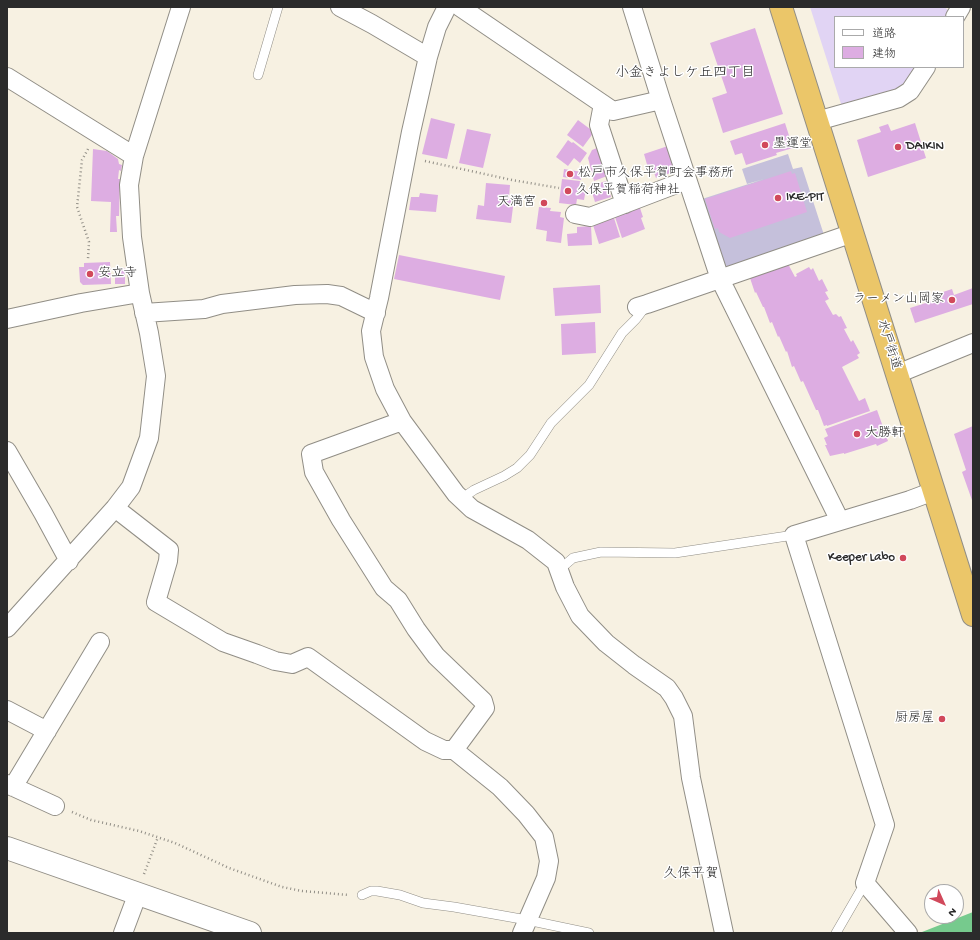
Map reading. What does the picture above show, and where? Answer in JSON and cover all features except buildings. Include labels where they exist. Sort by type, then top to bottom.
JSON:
[{"type":"highway","name":"水戸街道","points":[[781,7],[973,615]]},
{"type":"street","points":[[7,628],[116,508],[131,487],[149,438],[156,376],[140,293],[132,237],[129,185],[134,156],[181,7]]},
{"type":"street","points":[[340,7],[428,57]]},
{"type":"street","points":[[447,7],[437,27],[428,57],[407,157],[372,332],[374,357],[385,388],[402,421],[456,494],[472,509],[528,540],[556,562],[565,587],[580,616],[606,642],[634,665],[667,688],[674,698],[683,716],[691,778],[724,933]]},
{"type":"street","points":[[460,7],[613,111],[661,100]]},
{"type":"street","points":[[632,7],[720,278],[840,521]]},
{"type":"street","points":[[956,16],[961,7]]},
{"type":"street","points":[[817,121],[899,98],[910,91],[925,68]]},
{"type":"street","points":[[7,77],[134,156]]},
{"type":"street","points":[[603,104],[599,125],[625,204]]},
{"type":"street","points":[[575,214],[590,217],[687,180]]},
{"type":"street","points":[[643,305],[853,233]]},
{"type":"street","points":[[7,318],[140,293]]},
{"type":"street","points":[[144,312],[204,309],[222,304],[288,296],[327,294],[341,296],[376,313]]},
{"type":"street","points":[[897,374],[973,343]]},
{"type":"street","points":[[402,421],[311,454],[314,472],[341,520],[384,588],[398,600],[416,629],[436,656],[483,701],[485,708],[454,750]]},
{"type":"street","points":[[7,451],[69,561]]},
{"type":"street","points":[[908,933],[865,883],[885,825],[794,535],[910,500],[934,491]]},
{"type":"street","points":[[116,508],[169,550],[168,561],[156,602],[223,642],[250,652],[275,661],[292,664],[308,657],[425,741],[444,750],[454,750],[500,787],[526,814],[544,837],[549,861],[546,878],[525,926]]},
{"type":"street","points":[[55,806],[10,786],[47,731],[100,642]]},
{"type":"street","points":[[7,710],[47,731]]},
{"type":"street","points":[[7,848],[250,933]]},
{"type":"street","points":[[123,933],[138,893]]},
{"type":"lane","points":[[258,75],[278,7]]},
{"type":"lane","points":[[461,499],[474,490],[504,476],[517,468],[530,455],[551,423],[589,385],[622,333],[636,319],[643,305]]},
{"type":"lane","points":[[559,570],[573,558],[601,552],[675,554],[794,535]]},
{"type":"lane","points":[[836,933],[865,883]]},
{"type":"lane","points":[[362,895],[370,891],[377,891],[400,895],[423,903],[454,907],[525,926],[589,933]]},
{"type":"path","points":[[88,258],[89,242],[77,206],[82,160],[96,132]]},
{"type":"path","points":[[407,157],[512,180],[559,188]]},
{"type":"path","points":[[55,806],[56,804],[91,820],[139,831],[175,843],[229,868],[282,887],[329,894],[362,895]]},
{"type":"path","points":[[138,893],[158,838]]},
{"type":"shaded area","points":[[810,7],[944,7],[951,12],[949,16],[834,16],[834,68],[917,68],[905,85],[891,95],[842,107]]},
{"type":"shaded area","points":[[788,154],[793,169],[802,167],[824,235],[731,267],[719,264],[699,200],[764,179],[747,184],[742,169]]},
{"type":"green space","points":[[973,912],[973,933],[922,932],[942,924],[964,924],[964,916]]},
{"type":"place","name":"墨運堂","points":[[765,145]]},
{"type":"place","name":"DAIKIN","points":[[898,147]]},
{"type":"place","name":"松戸市久保平賀町会事務所","points":[[570,174]]},
{"type":"place","name":"久保平賀稲荷神社","points":[[568,191]]},
{"type":"place","name":"IKE-PIT","points":[[778,198]]},
{"type":"place","name":"天満宮","points":[[544,203]]},
{"type":"place","name":"安立寺","points":[[90,274]]},
{"type":"place","name":"ラーメン山岡家","points":[[952,300]]},
{"type":"place","name":"大勝軒","points":[[857,434]]},
{"type":"place","name":"Keeper Labo","points":[[903,558]]},
{"type":"place","name":"厨房屋","points":[[942,719]]},
{"type":"district","name":"小金きよしケ丘四丁目","points":[[685,74]]},
{"type":"district","name":"久保平賀","points":[[691,875]]}]
